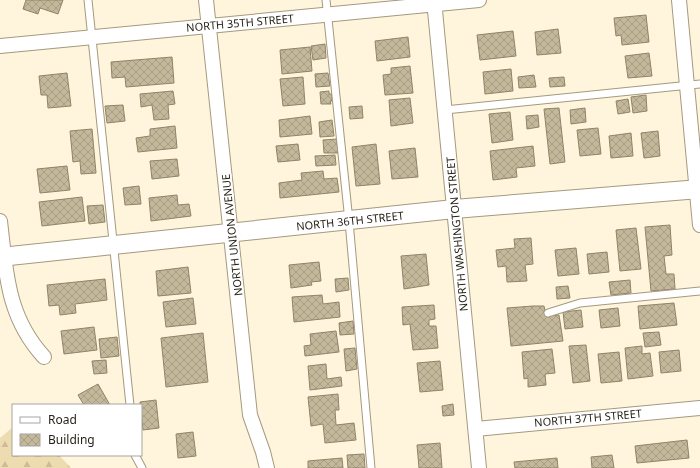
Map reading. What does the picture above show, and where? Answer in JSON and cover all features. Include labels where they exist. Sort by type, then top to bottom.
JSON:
[{"type":"street","name":"NORTH UNION AVENUE","points":[[206,0],[251,421],[263,452],[267,468]]},
{"type":"street","name":"NORTH 35TH STREET","points":[[0,46],[328,16],[434,2],[479,0]]},
{"type":"street","points":[[679,0],[694,85],[700,225]]},
{"type":"street","name":"NORTH WASHINGTON STREET","points":[[434,2],[479,468]]},
{"type":"street","name":"NORTH 36TH STREET","points":[[2,257],[454,209],[698,189]]},
{"type":"street","points":[[0,221],[2,257],[6,280],[14,308],[28,337],[44,357]]},
{"type":"street","name":"NORTH 37TH STREET","points":[[476,429],[700,408]]},
{"type":"lane","points":[[88,0],[130,404]]},
{"type":"lane","points":[[326,0],[349,221],[371,468]]},
{"type":"lane","points":[[445,110],[694,85]]},
{"type":"lane","points":[[548,313],[580,303],[700,291]]},
{"type":"lane","points":[[136,456],[142,468]]},
{"type":"green space","points":[[12,428],[12,456],[60,456],[71,468],[0,468],[0,438]]},
{"type":"building","points":[[26,0],[63,0],[58,14],[40,8],[38,14],[23,9]]},
{"type":"building","points":[[646,15],[649,42],[622,45],[621,35],[616,36],[614,18]]},
{"type":"building","points":[[558,29],[561,53],[537,55],[535,32]]},
{"type":"building","points":[[513,31],[516,56],[480,60],[477,35]]},
{"type":"building","points":[[408,37],[410,57],[377,61],[375,41]]},
{"type":"building","points":[[325,44],[326,58],[313,60],[311,46]]},
{"type":"building","points":[[310,47],[312,71],[282,74],[280,50]]},
{"type":"building","points":[[649,53],[652,76],[628,78],[625,56]]},
{"type":"building","points":[[172,57],[174,83],[126,87],[125,77],[112,78],[111,62]]},
{"type":"building","points":[[410,66],[413,93],[385,95],[383,75],[391,74],[391,68]]},
{"type":"building","points":[[511,69],[513,91],[485,94],[483,72]]},
{"type":"building","points":[[67,73],[71,106],[48,108],[47,95],[41,95],[39,76]]},
{"type":"building","points":[[328,73],[330,86],[316,87],[315,74]]},
{"type":"building","points":[[534,75],[536,87],[519,88],[518,77]]},
{"type":"building","points":[[303,77],[305,104],[283,106],[280,79]]},
{"type":"building","points":[[564,77],[565,86],[550,87],[549,78]]},
{"type":"building","points":[[173,91],[175,104],[168,105],[169,119],[154,120],[152,105],[141,107],[140,94]]},
{"type":"building","points":[[329,91],[329,94],[332,94],[332,101],[330,101],[331,104],[321,104],[320,92]]},
{"type":"building","points":[[646,95],[647,111],[633,113],[631,97]]},
{"type":"building","points":[[410,98],[413,123],[391,126],[389,100]]},
{"type":"building","points":[[628,99],[630,112],[618,114],[616,101]]},
{"type":"building","points":[[123,105],[125,121],[107,123],[105,106]]},
{"type":"building","points":[[362,106],[363,118],[350,119],[349,107]]},
{"type":"building","points":[[559,108],[565,162],[550,164],[544,109]]},
{"type":"building","points":[[585,108],[586,122],[571,124],[570,110]]},
{"type":"building","points":[[510,112],[513,140],[492,143],[489,114]]},
{"type":"building","points":[[538,115],[539,127],[527,129],[526,116]]},
{"type":"building","points":[[310,116],[312,134],[280,137],[279,120]]},
{"type":"building","points":[[332,120],[334,136],[320,137],[319,122]]},
{"type":"building","points":[[175,126],[177,148],[138,152],[136,138],[150,136],[150,129]]},
{"type":"building","points":[[598,128],[601,154],[580,156],[577,130]]},
{"type":"building","points":[[92,129],[96,173],[81,174],[80,161],[73,162],[70,131]]},
{"type":"building","points":[[658,131],[660,156],[644,158],[641,133]]},
{"type":"building","points":[[631,133],[633,156],[611,158],[609,136]]},
{"type":"building","points":[[337,139],[338,153],[324,153],[323,140]]},
{"type":"building","points":[[298,144],[300,160],[278,162],[276,146]]},
{"type":"building","points":[[376,144],[380,184],[356,186],[352,147]]},
{"type":"building","points":[[533,146],[535,166],[516,168],[517,177],[493,180],[490,151]]},
{"type":"building","points":[[415,148],[418,177],[392,179],[389,151]]},
{"type":"building","points":[[335,155],[336,165],[316,166],[315,156]]},
{"type":"building","points":[[177,159],[179,176],[152,179],[150,161]]},
{"type":"building","points":[[67,166],[70,190],[40,193],[37,169]]},
{"type":"building","points":[[323,171],[324,179],[337,178],[339,192],[280,198],[279,183],[302,180],[301,173]]},
{"type":"building","points":[[139,186],[141,204],[125,205],[123,188]]},
{"type":"building","points":[[177,195],[178,205],[189,204],[191,216],[151,221],[149,198]]},
{"type":"building","points":[[82,197],[85,221],[42,226],[39,202]]},
{"type":"building","points":[[103,205],[105,222],[89,224],[87,206]]},
{"type":"building","points":[[670,225],[672,255],[664,256],[666,274],[674,274],[675,289],[651,291],[645,227]]},
{"type":"building","points":[[636,228],[641,269],[620,271],[616,230]]},
{"type":"building","points":[[531,238],[533,264],[525,265],[527,281],[507,282],[506,266],[498,267],[496,250],[515,248],[514,239]]},
{"type":"building","points":[[576,248],[579,274],[558,276],[555,250]]},
{"type":"building","points":[[607,252],[609,272],[589,274],[587,254]]},
{"type":"building","points":[[426,254],[429,285],[404,289],[401,256]]},
{"type":"building","points":[[319,262],[321,281],[311,282],[312,285],[291,288],[289,265]]},
{"type":"building","points":[[188,267],[191,293],[158,296],[156,271]]},
{"type":"building","points":[[348,278],[349,290],[336,292],[335,279]]},
{"type":"building","points":[[105,279],[107,300],[75,304],[76,313],[60,315],[59,305],[49,306],[47,285]]},
{"type":"building","points":[[630,280],[631,293],[611,295],[609,282]]},
{"type":"building","points":[[568,286],[570,298],[557,299],[556,287]]},
{"type":"building","points":[[322,295],[323,304],[339,302],[340,317],[294,322],[292,297]]},
{"type":"building","points":[[193,298],[196,324],[166,327],[163,302]]},
{"type":"building","points":[[674,303],[677,325],[640,329],[638,306]]},
{"type":"building","points":[[434,305],[435,319],[429,320],[429,326],[436,326],[438,348],[413,350],[410,324],[403,325],[402,307]]},
{"type":"building","points":[[544,306],[546,315],[559,315],[563,341],[511,346],[507,308]]},
{"type":"building","points":[[618,308],[620,326],[601,328],[599,310]]},
{"type":"building","points":[[581,310],[583,327],[565,329],[563,312]]},
{"type":"building","points":[[353,321],[354,334],[340,335],[339,323]]},
{"type":"building","points":[[94,327],[97,350],[64,354],[61,331]]},
{"type":"building","points":[[336,331],[339,352],[305,356],[304,346],[311,345],[310,334]]},
{"type":"building","points":[[659,332],[661,345],[645,347],[643,333]]},
{"type":"building","points":[[203,333],[208,382],[166,387],[161,338]]},
{"type":"building","points":[[117,337],[119,356],[101,358],[99,339]]},
{"type":"building","points":[[586,345],[590,381],[573,383],[569,346]]},
{"type":"building","points":[[642,346],[642,354],[650,353],[653,376],[628,379],[625,348]]},
{"type":"building","points":[[355,348],[357,369],[346,371],[344,349]]},
{"type":"building","points":[[552,349],[555,373],[545,374],[546,385],[528,387],[528,378],[524,379],[522,352]]},
{"type":"building","points":[[679,350],[681,371],[661,373],[659,352]]},
{"type":"building","points":[[619,352],[622,381],[601,383],[598,354]]},
{"type":"building","points":[[106,360],[107,373],[94,374],[92,361]]},
{"type":"building","points":[[440,361],[443,390],[420,392],[417,363]]},
{"type":"building","points":[[326,364],[327,379],[341,377],[342,386],[310,390],[308,366]]},
{"type":"building","points":[[98,384],[109,404],[83,404],[78,395]]},
{"type":"building","points":[[338,394],[339,410],[335,410],[336,425],[354,423],[356,440],[325,443],[323,424],[311,426],[308,397]]},
{"type":"building","points":[[156,400],[159,428],[143,430],[142,404],[140,404],[140,402]]},
{"type":"building","points":[[453,404],[454,415],[443,416],[442,406]]},
{"type":"building","points":[[193,432],[196,456],[178,458],[176,434]]},
{"type":"building","points":[[687,440],[689,458],[637,463],[635,446]]},
{"type":"building","points":[[440,443],[442,468],[419,468],[417,445]]},
{"type":"building","points":[[364,454],[365,468],[348,468],[347,455]]},
{"type":"building","points":[[612,455],[614,468],[592,468],[591,457]]},
{"type":"building","points":[[342,458],[343,468],[308,468],[308,461]]},
{"type":"building","points":[[557,458],[558,468],[515,468],[514,462]]}]
